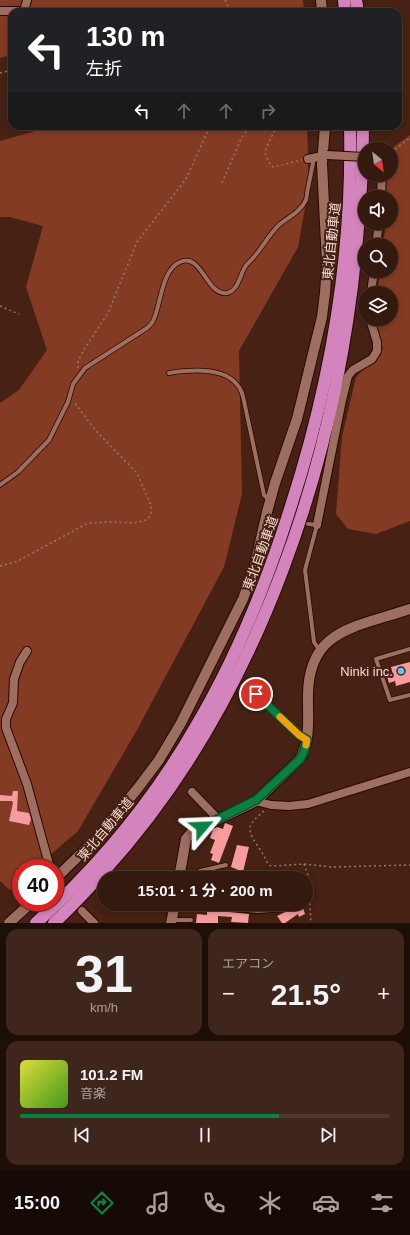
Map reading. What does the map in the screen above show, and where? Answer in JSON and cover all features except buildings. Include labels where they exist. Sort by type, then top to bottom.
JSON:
[{"type":"highway","name":"東北自動車道","points":[[36,923],[112,846],[140,810],[195,729],[254,612],[300,478],[316,422],[329,358],[338,308],[344,253],[349,198],[350,130]]},
{"type":"highway","name":"東北自動車道","points":[[54,923],[119,855],[182,771],[206,734],[227,695],[253,643],[278,582],[295,535],[312,480],[327,424],[341,362],[350,310],[356,252],[360,195],[362,130]]},
{"type":"street","points":[[64,874],[129,800],[159,760],[181,723],[243,599],[254,569],[297,419],[322,317],[327,263],[318,157],[324,130]]},
{"type":"street","points":[[318,157],[358,157]]},
{"type":"street","points":[[317,526],[348,376],[353,370],[368,363],[378,351],[378,342],[372,326]]},
{"type":"street","points":[[179,871],[186,839],[192,832],[256,800],[300,759],[304,752],[307,740],[307,696],[309,674],[320,651],[331,639],[342,632],[410,609]]},
{"type":"street","points":[[27,651],[20,662],[14,679],[12,703],[6,719],[6,728],[28,784],[48,859]]},
{"type":"street","points":[[256,694],[299,735],[307,740]]},
{"type":"street","points":[[256,800],[271,805],[289,806],[308,804],[409,775]]},
{"type":"street","points":[[192,792],[218,819]]},
{"type":"street","points":[[10,923],[23,911]]},
{"type":"street","points":[[82,911],[94,923]]},
{"type":"street","points":[[171,922],[174,911]]},
{"type":"lane","points":[[0,485],[18,472],[49,440],[57,428],[70,396],[73,384],[84,368],[147,328],[153,322],[162,289],[170,272],[180,262],[185,260],[195,264],[216,290],[226,293],[231,292],[236,287],[246,266],[261,250],[274,230],[302,207],[306,199],[318,157]]},
{"type":"lane","points":[[170,372],[204,370],[226,376],[234,380],[243,396],[264,495],[271,508]]},
{"type":"lane","points":[[308,524],[317,526],[305,570],[314,642],[320,651]]},
{"type":"lane","points":[[410,649],[376,659],[390,700],[410,695]]},
{"type":"lane","points":[[200,871],[226,864]]},
{"type":"lane","points":[[171,922],[191,920]]},
{"type":"path","points":[[78,376],[78,361],[108,313],[137,242],[186,179],[208,130]]},
{"type":"path","points":[[222,183],[241,139],[247,130]]},
{"type":"path","points":[[275,130],[266,148],[265,154],[271,166],[274,167],[318,157]]},
{"type":"path","points":[[398,147],[410,138]]},
{"type":"path","points":[[0,306],[20,314]]},
{"type":"path","points":[[0,566],[16,562],[39,548],[88,524],[112,522],[134,524],[146,520],[151,515],[151,505],[137,473],[96,431],[70,396]]},
{"type":"path","points":[[271,805],[254,820],[249,831],[268,864],[271,866],[304,864],[332,867],[410,865]]},
{"type":"path","points":[[304,864],[308,875],[311,923]]},
{"type":"shaded area","points":[[0,0],[303,0],[304,8],[8,8],[8,56],[0,58]]},
{"type":"shaded area","points":[[39,130],[307,130],[309,186],[298,247],[239,351],[242,494],[224,567],[137,730],[78,831],[45,859],[12,859],[12,888],[10,890],[0,881],[0,403],[19,390],[47,350],[26,287],[43,226],[10,217],[0,217],[0,141]]},
{"type":"shaded area","points":[[410,135],[410,521],[376,534],[348,529],[336,514],[342,437],[356,377],[383,349],[378,326],[398,326],[398,286],[378,286],[379,278],[398,278],[398,238],[384,238],[385,230],[398,230],[398,190],[386,190],[385,182],[398,182],[398,144]]},
{"type":"tunnel","points":[[64,892],[70,898]]},
{"type":"slow traffic","points":[[280,717],[299,735],[307,740],[306,745]]},
{"type":"place","name":"Ninki inc.","points":[[401,671]]},
{"type":"route","points":[[202,827],[256,800],[281,778],[300,759],[304,752],[307,740],[299,735],[256,694]]}]
